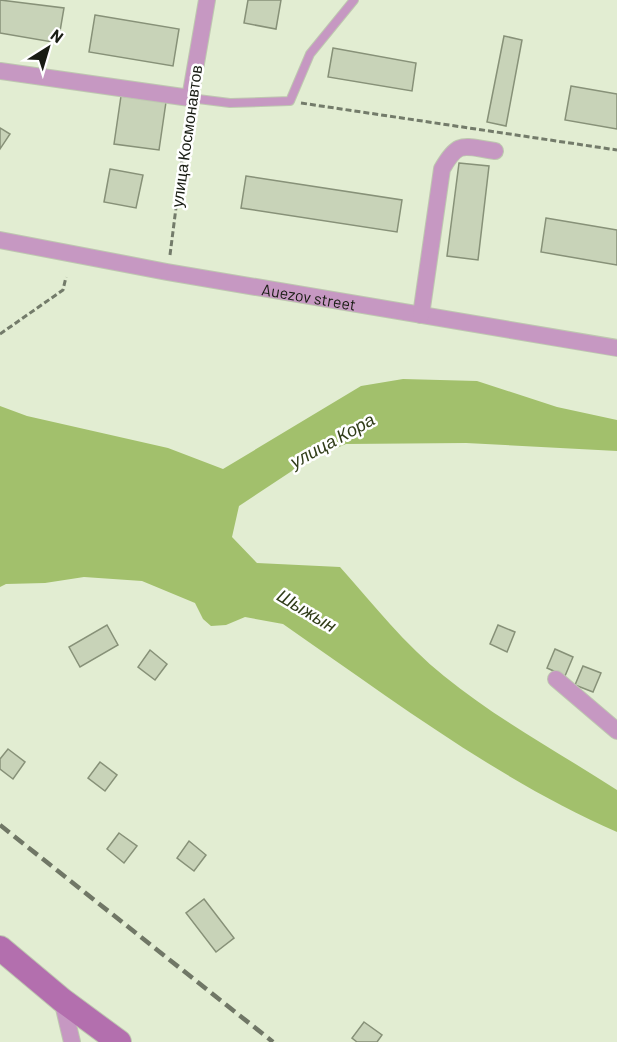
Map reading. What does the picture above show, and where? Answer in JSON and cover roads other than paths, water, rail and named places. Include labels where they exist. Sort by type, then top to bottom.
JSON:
[{"type":"street","name":"улица Космонавтов","points":[[190,98],[207,0]]},
{"type":"street","points":[[0,71],[190,98]]},
{"type":"street","points":[[421,315],[442,169],[452,151],[461,147],[495,151]]},
{"type":"street","name":"Auezov street","points":[[0,240],[167,272],[617,348]]},
{"type":"street","points":[[556,679],[617,731]]},
{"type":"street","points":[[0,948],[62,1000],[119,1042]]},
{"type":"street","points":[[62,1000],[72,1042]]},
{"type":"lane","points":[[190,98],[238,103],[290,101],[310,54],[354,0]]},
{"type":"water","points":[[403,379],[477,381],[557,407],[617,420],[617,451],[466,443],[346,444],[307,461],[239,506],[232,537],[257,563],[340,567],[403,638],[444,676],[507,722],[617,790],[617,832],[573,811],[487,763],[404,709],[283,624],[245,617],[226,625],[211,626],[203,619],[195,603],[142,581],[84,577],[45,583],[6,584],[0,587],[0,406],[27,416],[168,448],[223,469],[361,386]]},
{"type":"railway","points":[[0,825],[273,1042]]},
{"type":"water label","name":"улица Кора","points":[[332,440]]},
{"type":"water label","name":"Шыжын","points":[[307,610]]}]
